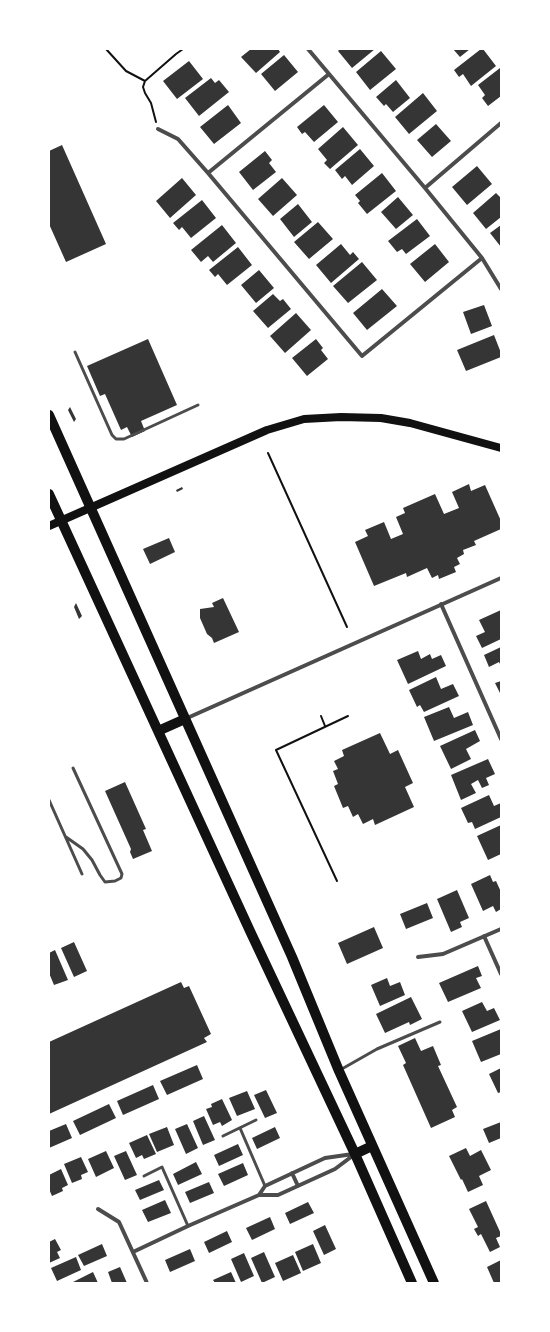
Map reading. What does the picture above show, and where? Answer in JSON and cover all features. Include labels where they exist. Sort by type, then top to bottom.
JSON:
[{"type":"main road","points":[[49,415],[292,957],[339,1071],[434,1283]]},
{"type":"main road","points":[[49,526],[267,430],[304,419],[342,417],[381,418],[410,423],[501,448]]},
{"type":"main road","points":[[49,494],[355,1154],[412,1283]]},
{"type":"main road","points":[[158,731],[184,719]]},
{"type":"main road","points":[[355,1154],[372,1146]]},
{"type":"street","points":[[308,49],[482,258],[501,289]]},
{"type":"street","points":[[208,173],[329,74]]},
{"type":"street","points":[[425,188],[501,122]]},
{"type":"street","points":[[158,129],[178,140],[208,173],[362,356],[482,258]]},
{"type":"street","points":[[184,719],[501,578]]},
{"type":"street","points":[[441,604],[501,739]]},
{"type":"street","points":[[418,957],[443,954],[501,929]]},
{"type":"street","points":[[484,936],[501,974]]},
{"type":"street","points":[[259,1195],[265,1186],[326,1157],[355,1154]]},
{"type":"street","points":[[133,1252],[259,1195],[278,1195],[335,1169],[355,1154]]},
{"type":"street","points":[[292,1173],[298,1186]]},
{"type":"street","points":[[98,1209],[119,1222],[147,1283]]},
{"type":"lane","points":[[75,352],[112,434],[116,439],[124,439],[198,405]]},
{"type":"lane","points":[[66,837],[83,849],[92,860],[105,882],[115,881],[121,878],[122,874],[73,768]]},
{"type":"lane","points":[[49,800],[82,874]]},
{"type":"lane","points":[[339,1071],[377,1049],[440,1022]]},
{"type":"lane","points":[[223,1136],[256,1120]]},
{"type":"lane","points":[[240,1128],[265,1186]]},
{"type":"lane","points":[[144,1176],[162,1167],[188,1226]]},
{"type":"path","points":[[106,49],[126,71],[145,81]]},
{"type":"path","points":[[158,129],[151,103],[143,87],[145,81],[176,54],[184,49]]},
{"type":"path","points":[[268,453],[347,627]]},
{"type":"path","points":[[321,716],[325,727]]},
{"type":"path","points":[[337,881],[276,750],[348,716]]},
{"type":"building","points":[[251,49],[278,49],[280,52],[256,73],[241,57]]},
{"type":"building","points":[[340,49],[375,49],[352,68],[338,51]]},
{"type":"building","points":[[453,49],[470,49],[460,57]]},
{"type":"building","points":[[483,49],[496,66],[471,86],[463,74],[459,77],[454,70]]},
{"type":"building","points":[[381,51],[396,69],[370,90],[356,72]]},
{"type":"building","points":[[284,55],[298,72],[275,91],[261,74]]},
{"type":"building","points":[[189,61],[203,79],[177,99],[163,81]]},
{"type":"building","points":[[500,68],[501,96],[488,106],[482,98],[485,95],[478,85]]},
{"type":"building","points":[[211,78],[215,83],[219,80],[229,92],[199,116],[185,98]]},
{"type":"building","points":[[396,80],[410,98],[393,112],[386,104],[384,106],[376,97]]},
{"type":"building","points":[[423,93],[437,111],[409,134],[395,117]]},
{"type":"building","points":[[228,105],[241,123],[214,144],[200,127]]},
{"type":"building","points":[[324,105],[338,122],[314,142],[305,132],[302,134],[297,127]]},
{"type":"building","points":[[436,124],[451,141],[432,157],[417,140]]},
{"type":"building","points":[[343,127],[358,145],[330,169],[324,163],[327,160],[318,149]]},
{"type":"building","points":[[62,145],[106,244],[66,262],[49,224],[49,151]]},
{"type":"building","points":[[360,149],[374,166],[352,185],[345,176],[342,179],[335,170]]},
{"type":"building","points":[[265,151],[272,160],[269,163],[276,172],[253,190],[239,172]]},
{"type":"building","points":[[477,166],[492,184],[467,205],[452,187]]},
{"type":"building","points":[[382,173],[396,191],[367,214],[358,203],[360,201],[355,195]]},
{"type":"building","points":[[182,178],[196,195],[170,218],[156,201]]},
{"type":"building","points":[[282,178],[297,195],[273,216],[258,199]]},
{"type":"building","points":[[496,193],[501,198],[501,217],[486,229],[473,213]]},
{"type":"building","points":[[398,197],[413,215],[396,229],[381,212]]},
{"type":"building","points":[[202,200],[216,218],[191,238],[182,227],[179,230],[173,223]]},
{"type":"building","points":[[298,204],[312,222],[294,237],[280,219]]},
{"type":"building","points":[[417,219],[430,236],[406,254],[402,249],[397,252],[388,241]]},
{"type":"building","points":[[318,222],[333,239],[309,259],[294,242]]},
{"type":"building","points":[[222,225],[236,243],[213,262],[208,256],[201,262],[191,250]]},
{"type":"building","points":[[501,225],[501,247],[490,233]]},
{"type":"building","points":[[341,244],[350,255],[353,252],[359,259],[331,283],[316,265]]},
{"type":"building","points":[[435,244],[449,262],[425,282],[410,264]]},
{"type":"building","points":[[238,247],[252,265],[227,285],[218,274],[215,277],[209,270]]},
{"type":"building","points":[[362,262],[377,280],[348,303],[333,286]]},
{"type":"building","points":[[259,270],[274,288],[256,303],[241,285]]},
{"type":"building","points":[[382,289],[397,306],[367,330],[353,313]]},
{"type":"building","points":[[273,294],[280,301],[283,299],[291,309],[268,328],[253,311]]},
{"type":"building","points":[[484,305],[492,326],[471,334],[463,312]]},
{"type":"building","points":[[296,313],[311,330],[285,353],[270,336]]},
{"type":"building","points":[[494,335],[501,353],[501,357],[466,371],[457,350]]},
{"type":"building","points":[[148,339],[177,405],[141,421],[145,431],[132,437],[127,427],[121,430],[105,394],[100,396],[87,366]]},
{"type":"building","points":[[316,339],[323,348],[321,350],[328,359],[307,376],[292,358]]},
{"type":"building","points":[[70,407],[76,419],[74,422],[68,410]]},
{"type":"building","points":[[469,484],[471,491],[485,485],[501,521],[501,529],[474,541],[476,545],[463,550],[464,554],[457,558],[460,564],[454,567],[456,572],[439,579],[438,575],[432,578],[427,568],[407,577],[406,573],[374,586],[355,542],[368,536],[365,530],[384,522],[391,539],[403,534],[396,517],[405,513],[403,508],[435,494],[444,514],[459,508],[452,492]]},
{"type":"building","points":[[182,487],[183,489],[177,492],[176,490]]},
{"type":"building","points":[[169,538],[175,552],[150,564],[143,549]]},
{"type":"building","points":[[223,598],[239,632],[214,643],[212,638],[207,634],[200,618],[200,609],[214,607],[212,603]]},
{"type":"building","points":[[76,603],[82,616],[79,619],[74,607]]},
{"type":"building","points":[[501,610],[501,639],[482,648],[476,636],[485,632],[479,620]]},
{"type":"building","points":[[501,647],[501,666],[499,662],[489,667],[484,655]]},
{"type":"building","points":[[418,651],[421,659],[430,654],[432,659],[441,655],[446,666],[408,684],[397,660]]},
{"type":"building","points":[[436,677],[441,689],[453,684],[459,696],[424,712],[420,705],[417,707],[409,690]]},
{"type":"building","points":[[501,681],[501,695],[495,683]]},
{"type":"building","points":[[449,707],[454,718],[468,712],[473,725],[434,741],[424,717]]},
{"type":"building","points":[[475,730],[480,741],[466,749],[471,759],[451,769],[440,746]]},
{"type":"building","points":[[380,733],[390,754],[398,750],[413,783],[405,787],[414,807],[375,825],[373,819],[363,824],[358,814],[353,817],[348,806],[343,808],[334,786],[338,784],[333,771],[338,769],[334,761],[344,756],[342,750]]},
{"type":"building","points":[[488,759],[495,774],[486,778],[489,785],[482,788],[478,780],[471,784],[476,793],[461,800],[451,775]]},
{"type":"building","points":[[125,782],[146,829],[143,830],[152,851],[133,859],[130,852],[131,849],[105,791]]},
{"type":"building","points":[[489,795],[494,806],[501,803],[501,817],[475,829],[472,822],[468,823],[461,808]]},
{"type":"building","points":[[501,825],[501,854],[488,860],[477,836]]},
{"type":"building","points":[[490,875],[493,882],[496,881],[501,892],[501,909],[496,912],[493,906],[483,911],[471,884]]},
{"type":"building","points":[[457,890],[469,918],[460,922],[462,927],[451,932],[437,899]]},
{"type":"building","points":[[427,903],[433,918],[406,929],[400,914]]},
{"type":"building","points":[[374,927],[383,948],[347,964],[338,943]]},
{"type":"building","points":[[74,942],[87,971],[74,977],[61,948]]},
{"type":"building","points":[[55,950],[68,980],[54,985],[49,973],[49,953]]},
{"type":"building","points":[[478,966],[482,976],[476,978],[481,988],[448,1002],[439,983]]},
{"type":"building","points":[[387,978],[390,986],[400,982],[405,995],[380,1006],[371,985]]},
{"type":"building","points":[[181,982],[184,988],[189,986],[211,1034],[204,1038],[207,1042],[49,1114],[49,1042]]},
{"type":"building","points":[[411,997],[422,1019],[410,1025],[409,1022],[385,1033],[376,1014]]},
{"type":"building","points":[[482,1002],[487,1011],[494,1008],[500,1020],[472,1032],[462,1011]]},
{"type":"building","points":[[501,1029],[501,1054],[481,1062],[472,1041]]},
{"type":"building","points":[[415,1038],[421,1051],[433,1046],[441,1065],[438,1066],[457,1107],[452,1110],[455,1117],[431,1128],[403,1065],[406,1063],[398,1046]]},
{"type":"building","points":[[197,1065],[203,1079],[167,1095],[160,1081]]},
{"type":"building","points":[[501,1068],[501,1092],[498,1093],[489,1074]]},
{"type":"building","points":[[153,1085],[159,1099],[123,1115],[117,1101]]},
{"type":"building","points":[[266,1090],[277,1113],[265,1118],[254,1095]]},
{"type":"building","points":[[247,1091],[255,1109],[237,1116],[229,1098]]},
{"type":"building","points":[[222,1099],[232,1120],[222,1126],[220,1122],[213,1125],[206,1109],[212,1107],[211,1104]]},
{"type":"building","points":[[109,1104],[116,1118],[80,1135],[73,1121]]},
{"type":"building","points":[[204,1116],[215,1140],[203,1145],[193,1121]]},
{"type":"building","points":[[501,1122],[501,1138],[489,1143],[483,1129]]},
{"type":"building","points":[[66,1124],[72,1138],[49,1148],[49,1131]]},
{"type":"building","points":[[187,1124],[198,1148],[186,1154],[175,1129]]},
{"type":"building","points":[[167,1127],[174,1145],[157,1152],[149,1134]]},
{"type":"building","points":[[275,1127],[280,1138],[257,1149],[252,1138]]},
{"type":"building","points":[[147,1135],[156,1154],[144,1159],[142,1155],[136,1158],[129,1143]]},
{"type":"building","points":[[238,1144],[243,1155],[219,1166],[214,1155]]},
{"type":"building","points":[[466,1148],[470,1156],[481,1150],[491,1170],[479,1176],[483,1185],[468,1192],[449,1156]]},
{"type":"building","points":[[106,1151],[114,1168],[96,1177],[88,1159]]},
{"type":"building","points":[[126,1151],[137,1175],[125,1180],[114,1156]]},
{"type":"building","points":[[81,1157],[88,1172],[81,1175],[82,1179],[72,1183],[64,1164]]},
{"type":"building","points":[[196,1162],[202,1174],[178,1185],[173,1174]]},
{"type":"building","points":[[243,1163],[248,1175],[224,1186],[218,1174]]},
{"type":"building","points":[[61,1169],[68,1185],[62,1188],[63,1191],[52,1196],[49,1189],[49,1175]]},
{"type":"building","points":[[159,1180],[164,1190],[140,1200],[135,1190]]},
{"type":"building","points":[[209,1182],[214,1193],[190,1203],[185,1192]]},
{"type":"building","points":[[165,1200],[171,1213],[148,1222],[142,1210]]},
{"type":"building","points":[[486,1201],[501,1234],[501,1236],[496,1238],[500,1247],[490,1252],[481,1234],[478,1236],[474,1229],[478,1227],[469,1209]]},
{"type":"building","points":[[308,1202],[314,1213],[290,1224],[285,1213]]},
{"type":"building","points":[[270,1217],[275,1229],[252,1240],[246,1228]]},
{"type":"building","points":[[325,1225],[336,1249],[324,1255],[313,1231]]},
{"type":"building","points":[[227,1231],[232,1242],[209,1253],[204,1242]]},
{"type":"building","points":[[55,1239],[61,1250],[57,1252],[60,1258],[49,1263],[49,1242]]},
{"type":"building","points":[[102,1244],[107,1256],[84,1266],[78,1255]]},
{"type":"building","points":[[313,1244],[321,1263],[303,1271],[295,1252]]},
{"type":"building","points":[[190,1249],[195,1261],[170,1272],[165,1260]]},
{"type":"building","points":[[264,1252],[275,1277],[262,1283],[251,1258]]},
{"type":"building","points":[[244,1253],[254,1276],[241,1282],[231,1259]]},
{"type":"building","points":[[293,1255],[301,1273],[283,1281],[275,1263]]},
{"type":"building","points":[[76,1257],[81,1270],[57,1281],[51,1268]]},
{"type":"building","points":[[501,1260],[501,1283],[494,1283],[487,1267]]},
{"type":"building","points":[[120,1267],[127,1283],[112,1283],[108,1272]]},
{"type":"building","points":[[93,1272],[98,1283],[71,1283]]},
{"type":"building","points":[[231,1272],[236,1283],[215,1283],[213,1280]]}]
